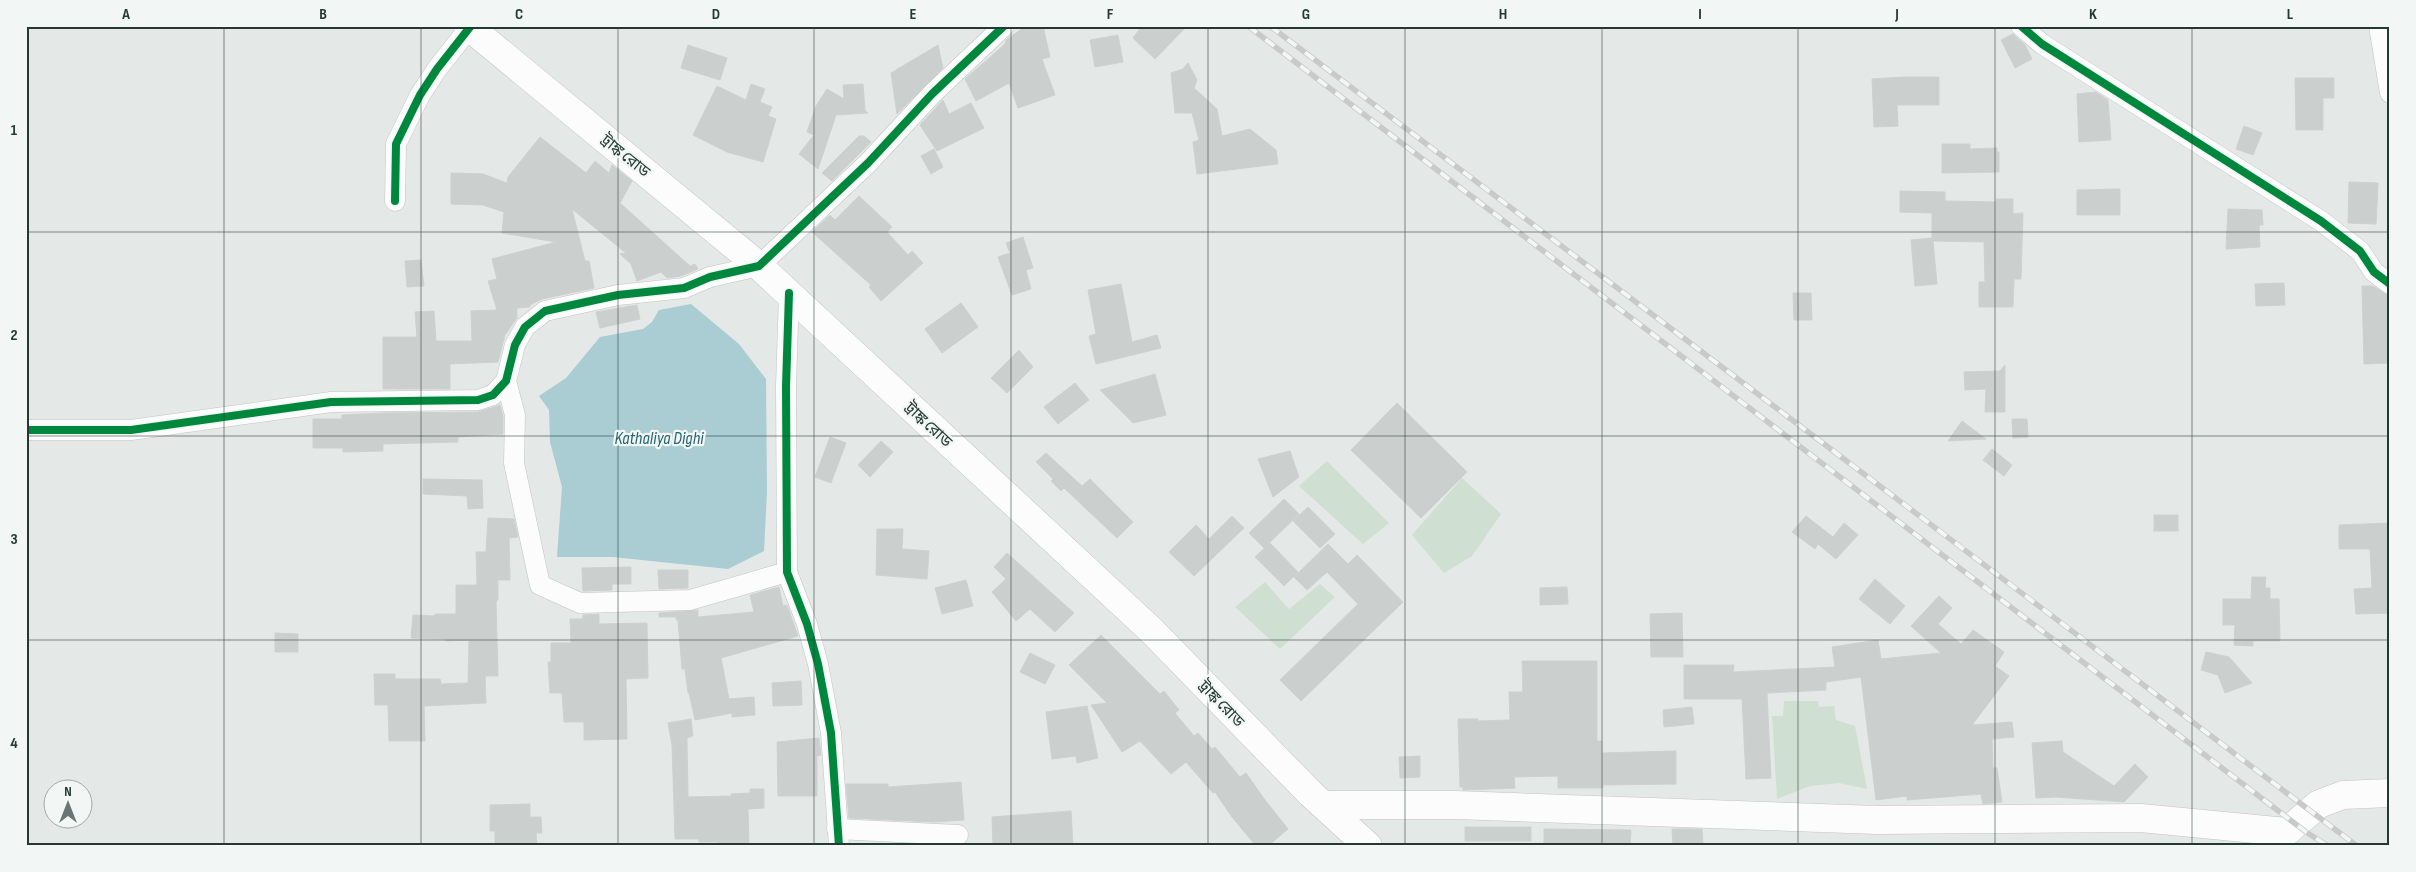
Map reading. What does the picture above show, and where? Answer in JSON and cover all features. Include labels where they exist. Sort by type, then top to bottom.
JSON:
[{"type":"main road","name":"ট্রাঙ্ক রোড","points":[[469,27],[759,266],[789,293],[1152,631],[1311,794],[1368,846]]},
{"type":"main road","points":[[1325,805],[1455,805],[1877,820],[2141,818],[2287,839],[2319,804],[2343,795],[2390,793]]},
{"type":"street","points":[[787,572],[690,600],[580,603],[540,585],[514,462],[515,415],[506,382],[515,345],[525,327],[545,311],[618,296],[684,288],[710,277],[759,266],[868,163],[932,94],[1004,26]]},
{"type":"street","points":[[2021,26],[2042,44],[2321,222],[2360,251],[2374,272],[2390,284]]},
{"type":"street","points":[[2379,26],[2390,93]]},
{"type":"street","points":[[395,201],[396,144],[420,95],[469,27]]},
{"type":"street","points":[[789,293],[786,386],[787,572],[807,624],[818,664],[831,734],[838,838],[958,835]]},
{"type":"street","points":[[26,430],[130,430],[331,402],[478,400],[494,395],[506,382]]},
{"type":"green space","points":[[1327,461],[1389,523],[1363,544],[1299,486]]},
{"type":"green space","points":[[1462,478],[1501,514],[1472,556],[1444,573],[1412,535]]},
{"type":"green space","points":[[1265,582],[1289,609],[1320,584],[1335,597],[1280,649],[1235,607]]},
{"type":"green space","points":[[1784,701],[1818,701],[1819,707],[1834,706],[1836,720],[1855,726],[1867,789],[1839,783],[1810,786],[1777,799],[1772,716],[1783,716]]},
{"type":"water","name":"Kathaliya Dighi","points":[[691,304],[739,344],[766,379],[767,492],[764,551],[728,569],[613,557],[557,557],[562,487],[550,442],[549,410],[539,396],[566,378],[600,337],[643,329],[652,322],[659,310]]},
{"type":"building","points":[[1026,26],[1043,26],[1050,57],[1042,59],[1055,95],[1018,108],[1009,83],[976,101],[965,79],[1005,44],[1006,40]]},
{"type":"building","points":[[1142,26],[1187,26],[1155,59],[1133,38]]},
{"type":"building","points":[[2013,34],[2025,45],[2032,59],[2015,68],[2001,40]]},
{"type":"building","points":[[1118,35],[1123,62],[1095,67],[1090,40]]},
{"type":"building","points":[[688,45],[727,58],[720,80],[681,68]]},
{"type":"building","points":[[938,45],[943,68],[897,114],[891,73]]},
{"type":"building","points":[[1188,63],[1197,80],[1194,88],[1217,109],[1222,136],[1250,129],[1276,150],[1278,164],[1197,174],[1193,142],[1199,140],[1192,113],[1175,113],[1171,73],[1183,69]]},
{"type":"building","points":[[1939,77],[1939,105],[1897,105],[1898,126],[1874,127],[1872,79]]},
{"type":"building","points":[[2295,78],[2334,78],[2334,98],[2323,98],[2323,130],[2296,130]]},
{"type":"building","points":[[751,84],[765,89],[760,102],[772,107],[768,116],[776,119],[763,162],[727,152],[693,135],[717,86],[746,100]]},
{"type":"building","points":[[863,84],[865,111],[868,113],[836,115],[818,169],[799,154],[814,135],[807,132],[816,106],[827,89],[844,99],[843,85]]},
{"type":"building","points":[[2096,92],[2108,100],[2111,140],[2079,142],[2077,94]]},
{"type":"building","points":[[943,100],[949,114],[971,103],[984,128],[937,151],[920,125]]},
{"type":"building","points":[[2244,126],[2262,133],[2253,155],[2236,149]]},
{"type":"building","points":[[859,136],[864,136],[871,142],[832,181],[822,173]]},
{"type":"building","points":[[540,137],[586,173],[595,161],[609,173],[612,165],[632,181],[620,203],[690,266],[695,264],[698,269],[681,276],[667,278],[661,272],[637,281],[631,264],[620,254],[626,253],[572,209],[585,261],[589,261],[594,288],[542,299],[530,305],[530,307],[517,308],[517,318],[505,335],[498,362],[450,364],[450,389],[383,389],[383,337],[417,337],[415,312],[434,311],[436,341],[472,341],[471,311],[497,310],[488,281],[497,279],[492,259],[556,242],[502,233],[504,212],[483,205],[451,204],[451,173],[483,174],[507,183],[508,177]]},
{"type":"building","points":[[1942,144],[1970,144],[1970,149],[1997,148],[1997,152],[1999,152],[1999,172],[1942,173]]},
{"type":"building","points":[[934,149],[943,167],[931,174],[921,156]]},
{"type":"building","points":[[2349,182],[2378,183],[2376,224],[2348,223]]},
{"type":"building","points":[[2120,189],[2120,215],[2077,215],[2077,190]]},
{"type":"building","points":[[1900,191],[1945,192],[1945,201],[1996,202],[1996,199],[2013,199],[2013,214],[2023,213],[2021,279],[2014,279],[2013,307],[1979,307],[1979,282],[1985,282],[1984,242],[1933,241],[1937,284],[1915,286],[1911,240],[1932,238],[1932,213],[1900,212]]},
{"type":"building","points":[[859,196],[892,227],[887,232],[908,255],[912,251],[923,263],[881,301],[869,287],[871,285],[812,232],[830,215],[835,220]]},
{"type":"building","points":[[2228,209],[2262,210],[2263,225],[2259,225],[2260,247],[2226,249]]},
{"type":"building","points":[[1023,237],[1033,268],[1026,270],[1031,289],[1012,295],[998,257],[1010,253],[1006,243]]},
{"type":"building","points":[[421,260],[424,286],[407,287],[405,261]]},
{"type":"building","points":[[2284,283],[2285,305],[2256,306],[2255,284]]},
{"type":"building","points":[[1121,284],[1132,342],[1157,335],[1161,348],[1096,364],[1089,336],[1096,334],[1088,290]]},
{"type":"building","points":[[2362,286],[2373,286],[2387,295],[2389,363],[2364,364]]},
{"type":"building","points":[[1793,293],[1811,293],[1812,320],[1794,320]]},
{"type":"building","points":[[961,303],[978,327],[942,353],[925,329]]},
{"type":"building","points":[[637,305],[640,319],[600,328],[596,312]]},
{"type":"building","points":[[1019,350],[1033,367],[1007,393],[991,378]]},
{"type":"building","points":[[2005,365],[2005,412],[1985,412],[1986,389],[1965,390],[1964,372],[2000,371]]},
{"type":"building","points":[[1155,374],[1166,415],[1133,423],[1100,390]]},
{"type":"building","points":[[1075,383],[1089,400],[1058,424],[1044,407]]},
{"type":"building","points":[[1397,403],[1467,472],[1421,518],[1351,450]]},
{"type":"building","points":[[500,405],[503,416],[503,434],[458,437],[458,442],[383,444],[383,451],[343,452],[343,448],[313,448],[313,419],[342,419],[342,415],[383,413],[478,412]]},
{"type":"building","points":[[2012,419],[2027,419],[2028,437],[2013,438]]},
{"type":"building","points":[[1962,421],[1986,439],[1948,441]]},
{"type":"building","points":[[830,437],[846,443],[831,483],[815,477]]},
{"type":"building","points":[[881,441],[893,452],[870,477],[858,465]]},
{"type":"building","points":[[1992,449],[2012,465],[2004,476],[1983,460]]},
{"type":"building","points":[[1290,451],[1299,477],[1273,497],[1258,459]]},
{"type":"building","points":[[1046,453],[1082,486],[1090,479],[1133,522],[1117,538],[1064,488],[1061,491],[1051,481],[1053,479],[1036,462]]},
{"type":"building","points":[[423,479],[482,480],[483,508],[468,509],[467,496],[423,494]]},
{"type":"building","points":[[1284,499],[1299,514],[1264,548],[1249,533]]},
{"type":"building","points":[[1308,507],[1335,534],[1320,548],[1293,521]]},
{"type":"building","points":[[2154,515],[2178,515],[2178,531],[2154,531]]},
{"type":"building","points":[[1232,516],[1244,528],[1194,576],[1169,552],[1196,525],[1209,539]]},
{"type":"building","points":[[1806,516],[1833,537],[1844,523],[1858,535],[1836,559],[1818,544],[1815,549],[1792,532]]},
{"type":"building","points":[[488,518],[514,519],[518,537],[509,538],[510,580],[498,580],[498,599],[496,602],[498,676],[485,676],[486,703],[424,706],[425,741],[389,741],[388,705],[375,705],[374,674],[395,674],[395,679],[440,679],[441,684],[468,683],[469,640],[446,641],[446,639],[411,638],[413,615],[435,616],[435,614],[456,614],[456,585],[477,585],[476,552],[486,552]]},
{"type":"building","points":[[2390,523],[2390,613],[2356,614],[2354,589],[2372,588],[2370,549],[2339,549],[2339,525]]},
{"type":"building","points":[[877,529],[903,529],[902,549],[929,551],[927,579],[876,575]]},
{"type":"building","points":[[1270,543],[1298,572],[1284,586],[1255,557]]},
{"type":"building","points":[[1328,544],[1348,564],[1357,555],[1403,602],[1301,701],[1280,680],[1358,604],[1327,572],[1307,590],[1294,577]]},
{"type":"building","points":[[1007,553],[1074,613],[1055,632],[1030,609],[1016,621],[992,592],[1006,579],[994,567]]},
{"type":"building","points":[[631,567],[631,584],[612,584],[612,590],[583,591],[582,568]]},
{"type":"building","points":[[658,570],[688,570],[688,588],[659,589]]},
{"type":"building","points":[[2252,577],[2266,577],[2265,588],[2270,588],[2270,599],[2279,599],[2280,641],[2253,641],[2253,646],[2234,645],[2235,625],[2223,625],[2223,599],[2251,599]]},
{"type":"building","points":[[1875,579],[1905,606],[1890,624],[1859,599]]},
{"type":"building","points":[[966,580],[973,606],[942,614],[935,588]]},
{"type":"building","points":[[779,587],[783,606],[787,605],[798,636],[721,658],[729,699],[754,697],[755,715],[732,717],[732,713],[695,720],[688,693],[685,669],[682,669],[678,620],[676,620],[676,617],[659,617],[659,613],[698,610],[698,617],[754,612],[750,595]]},
{"type":"building","points":[[1567,587],[1568,604],[1540,605],[1540,588]]},
{"type":"building","points":[[1939,596],[1952,608],[1938,624],[1961,644],[1973,630],[2004,652],[1995,666],[2009,676],[1972,725],[2012,722],[2014,737],[1992,739],[1993,768],[1997,768],[2002,802],[1983,804],[1981,794],[1907,800],[1907,796],[1876,800],[1861,677],[1826,682],[1826,690],[1767,693],[1771,778],[1746,779],[1742,699],[1684,699],[1684,665],[1734,665],[1733,672],[1835,667],[1832,647],[1878,640],[1881,659],[1941,653],[1911,626]]},
{"type":"building","points":[[1682,613],[1683,657],[1651,657],[1650,614]]},
{"type":"building","points":[[599,614],[599,624],[647,623],[648,678],[626,679],[627,739],[584,740],[584,722],[564,722],[562,693],[550,693],[548,662],[551,662],[551,643],[571,643],[570,619],[583,619],[583,615]]},
{"type":"building","points":[[275,633],[298,634],[298,652],[275,652]]},
{"type":"building","points":[[1101,635],[1160,694],[1164,691],[1179,710],[1175,713],[1194,736],[1198,733],[1212,749],[1215,747],[1240,777],[1246,773],[1288,829],[1268,846],[1256,846],[1232,817],[1215,792],[1213,793],[1186,762],[1171,774],[1140,741],[1122,752],[1091,705],[1107,703],[1069,665]]},
{"type":"building","points":[[2206,652],[2229,657],[2252,683],[2225,693],[2218,675],[2201,670]]},
{"type":"building","points":[[1030,653],[1055,665],[1045,684],[1020,672]]},
{"type":"building","points":[[1522,661],[1597,661],[1597,741],[1602,741],[1602,753],[1676,751],[1676,784],[1603,785],[1603,788],[1558,788],[1558,776],[1514,777],[1515,788],[1463,790],[1463,787],[1460,787],[1458,719],[1478,719],[1478,721],[1510,720],[1509,692],[1523,692]]},
{"type":"building","points":[[801,681],[802,705],[773,706],[772,683]]},
{"type":"building","points":[[1087,706],[1098,758],[1077,763],[1076,756],[1052,759],[1046,712]]},
{"type":"building","points":[[1692,707],[1694,724],[1664,727],[1663,710]]},
{"type":"building","points":[[691,719],[693,736],[687,738],[688,797],[732,796],[731,794],[750,793],[750,789],[764,789],[764,808],[748,809],[749,844],[718,845],[718,842],[699,842],[699,839],[675,839],[672,745],[668,723]]},
{"type":"building","points":[[819,738],[821,755],[817,756],[817,796],[778,796],[777,742]]},
{"type":"building","points":[[2062,741],[2063,752],[2114,786],[2135,764],[2148,777],[2124,802],[2056,797],[2036,798],[2032,743]]},
{"type":"building","points":[[1420,756],[1420,777],[1400,778],[1399,757]]},
{"type":"building","points":[[961,782],[964,820],[933,822],[849,818],[846,784],[888,784],[888,787]]},
{"type":"building","points":[[530,804],[530,817],[541,817],[542,833],[536,833],[537,846],[495,846],[495,831],[490,831],[490,805]]},
{"type":"building","points":[[1071,811],[1073,846],[993,846],[992,817]]},
{"type":"building","points":[[1465,827],[1531,827],[1531,841],[1465,841]]},
{"type":"building","points":[[1544,829],[1631,830],[1630,846],[1544,846]]},
{"type":"building","points":[[1672,829],[1702,829],[1703,846],[1673,846]]},
{"type":"railway","points":[[1248,26],[2306,832],[2328,846]]},
{"type":"railway","points":[[1270,26],[2357,846]]},
{"type":"cycle path","points":[[26,430],[131,430],[331,402],[478,400],[493,395],[506,381],[515,345],[525,327],[545,311],[618,295],[684,288],[710,277],[759,266],[868,163],[932,94],[1004,26]]},
{"type":"cycle path","points":[[2021,26],[2042,44],[2321,221],[2360,251],[2374,272],[2390,284]]},
{"type":"cycle path","points":[[395,201],[396,144],[420,95],[437,69],[470,27]]},
{"type":"cycle path","points":[[789,293],[786,386],[787,572],[807,624],[818,664],[831,733],[839,846]]}]
